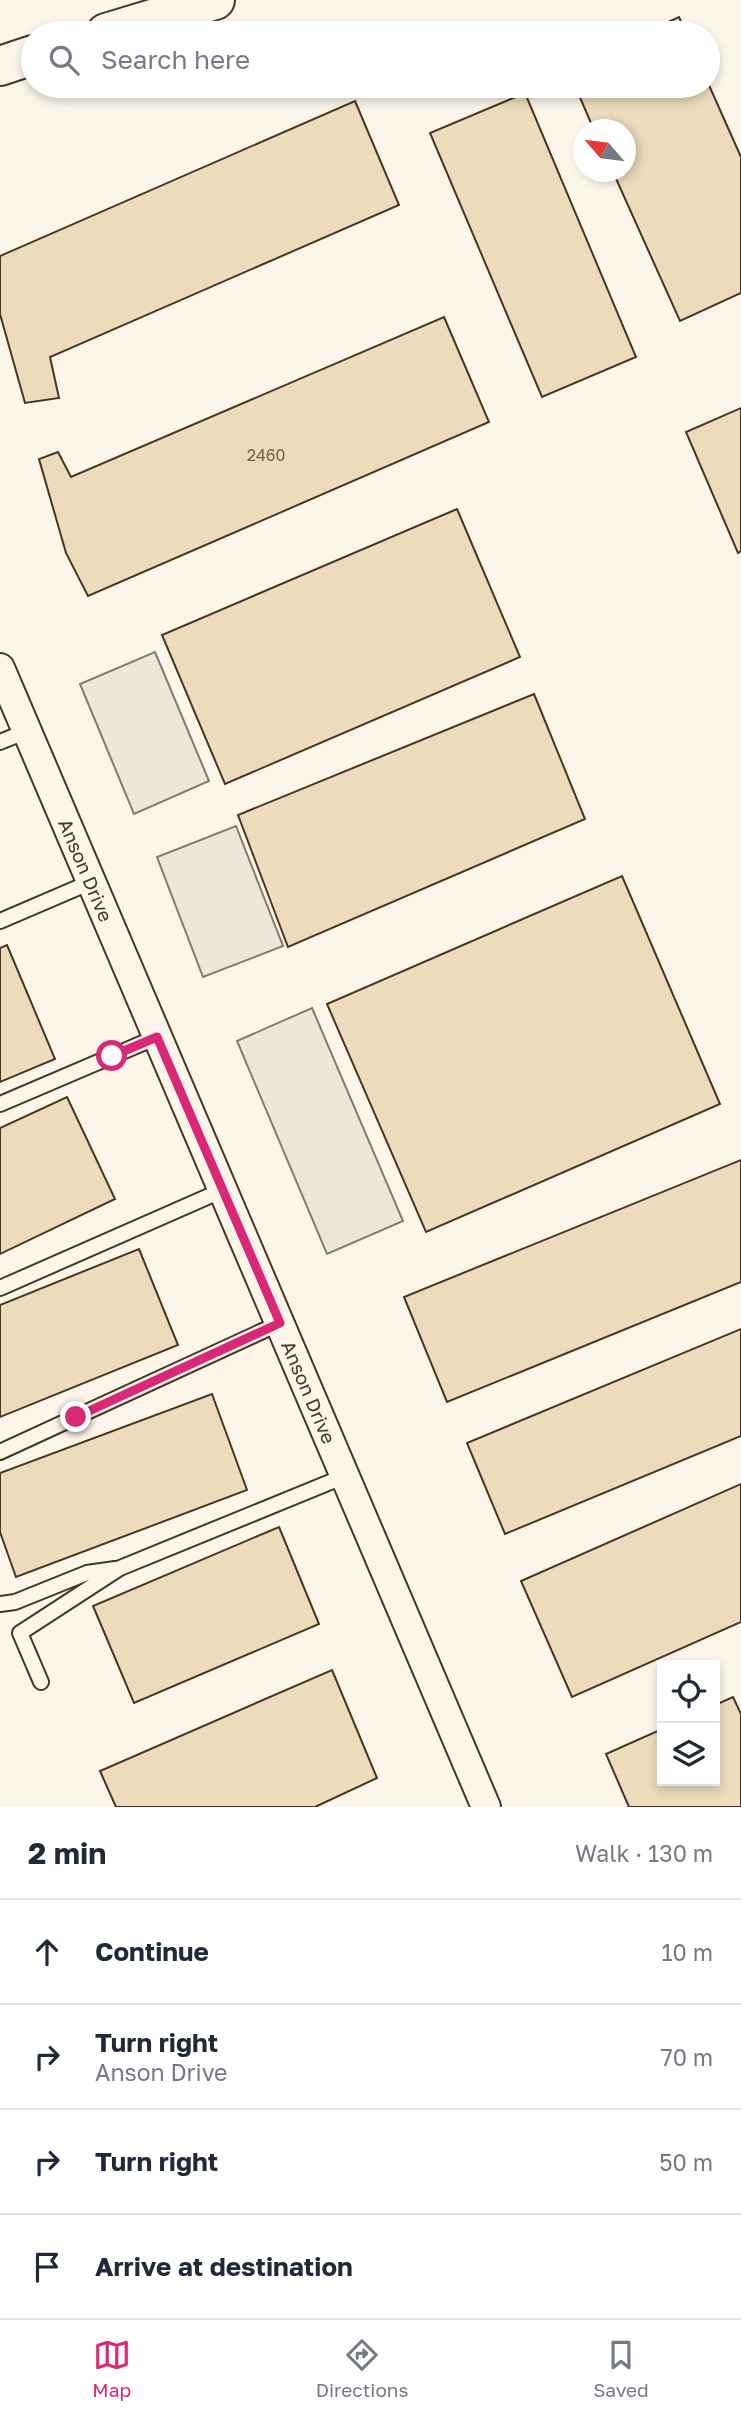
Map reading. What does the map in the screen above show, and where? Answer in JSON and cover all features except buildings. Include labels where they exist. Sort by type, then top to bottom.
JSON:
[{"type":"main road","points":[[130,21],[156,8],[215,0]]},
{"type":"main road","points":[[0,65],[21,59]]},
{"type":"street","name":"Anson Drive","points":[[0,668],[486,1807]]},
{"type":"lane","points":[[0,742],[27,731]]},
{"type":"lane","points":[[0,921],[91,882]]},
{"type":"lane","points":[[0,1104],[157,1037]]},
{"type":"lane","points":[[0,1288],[223,1190]]},
{"type":"lane","points":[[0,1452],[280,1323]]},
{"type":"lane","points":[[41,1682],[20,1633],[120,1569],[345,1476]]},
{"type":"lane","points":[[0,1604],[15,1602],[87,1573],[120,1569]]},
{"type":"shaded area","points":[[155,652],[209,781],[134,814],[80,684]]},
{"type":"shaded area","points":[[236,826],[283,946],[203,977],[157,857]]},
{"type":"shaded area","points":[[312,1008],[403,1221],[327,1254],[237,1041]]},
{"type":"route","points":[[76,1417],[280,1323],[157,1037],[112,1056]]}]
